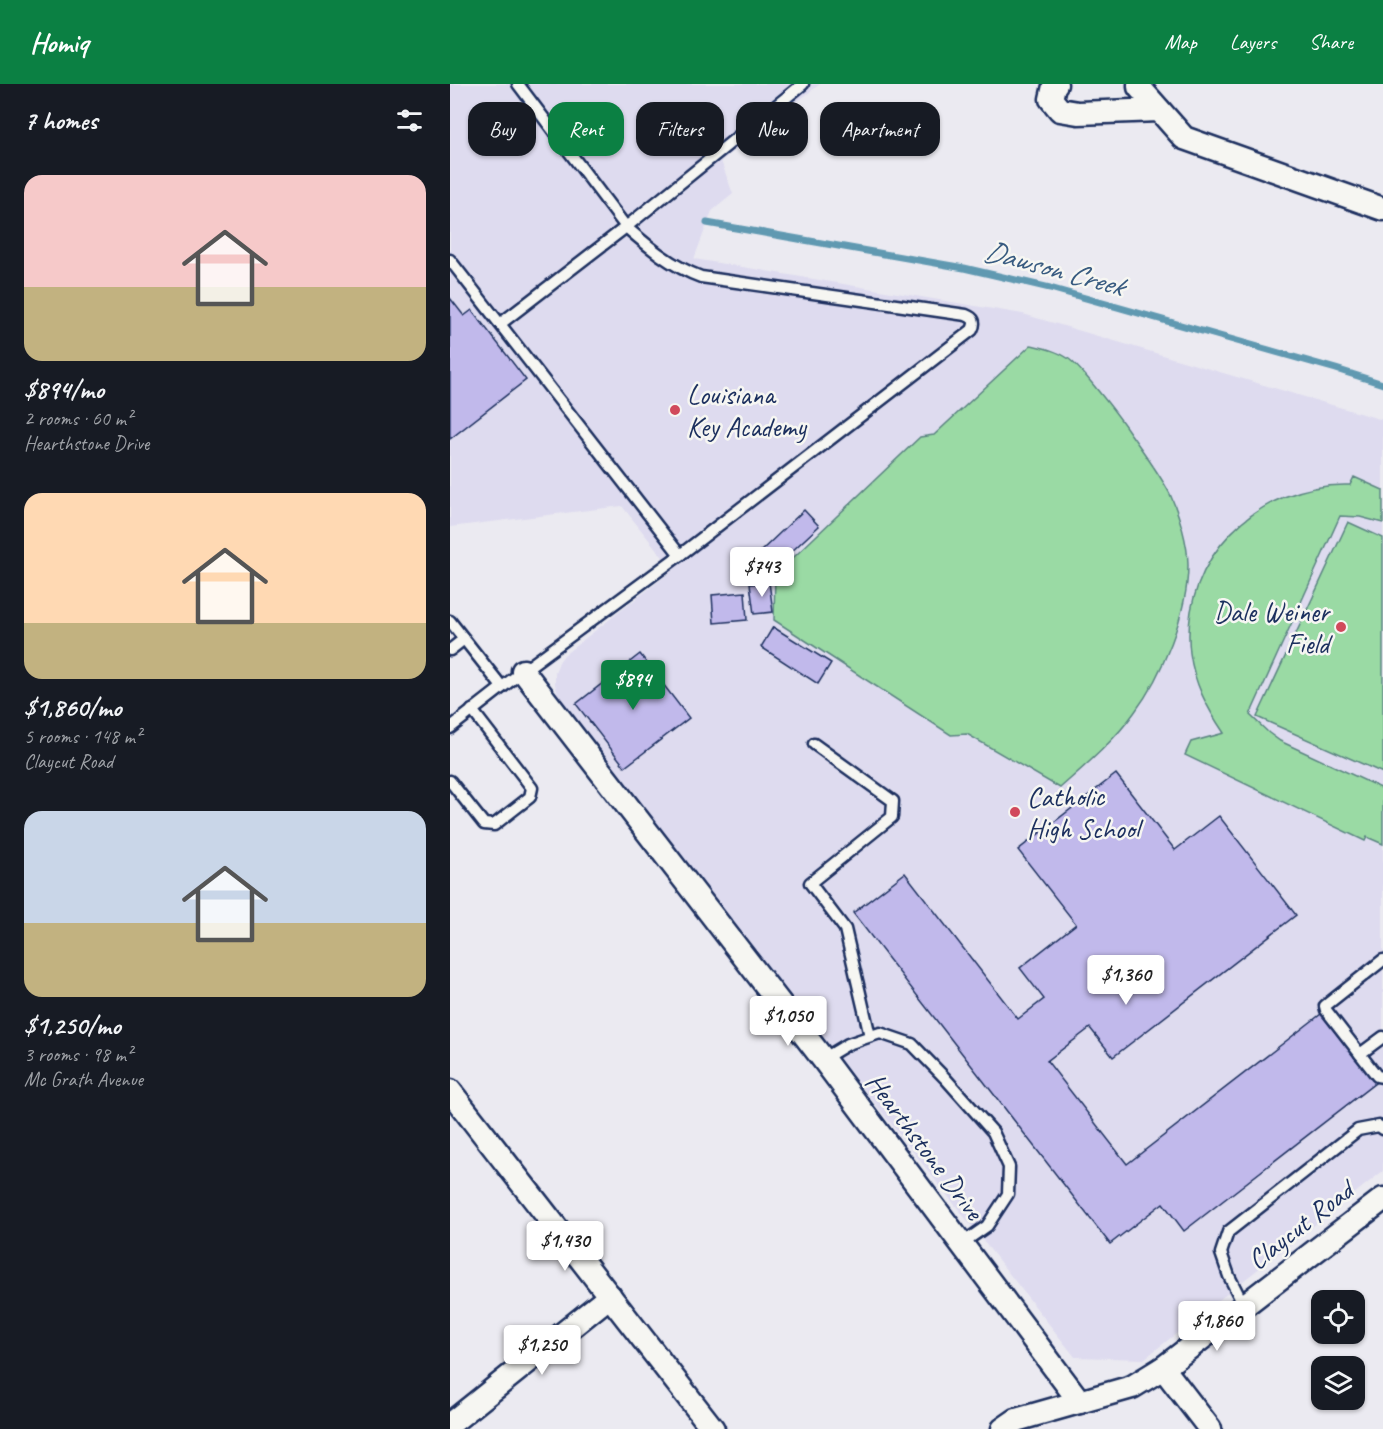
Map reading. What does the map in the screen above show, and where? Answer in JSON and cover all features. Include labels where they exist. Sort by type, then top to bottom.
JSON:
[{"type":"street","points":[[1056,84],[1052,99],[1060,110],[1078,113],[1159,110]]},
{"type":"street","points":[[1139,86],[1184,138],[1383,209]]},
{"type":"street","name":"Hearthstone Drive","points":[[523,671],[823,1059],[1080,1402]]},
{"type":"street","points":[[450,1091],[713,1429]]},
{"type":"street","name":"Claycut Road","points":[[1003,1429],[1016,1420],[1132,1388],[1163,1368],[1383,1199]]},
{"type":"street","points":[[450,1424],[610,1296]]},
{"type":"street","points":[[1163,1368],[1210,1429]]},
{"type":"lane","points":[[450,728],[680,555],[972,330],[974,321],[972,317],[966,315],[700,277],[681,269],[659,255],[626,227],[518,84]]},
{"type":"lane","points":[[500,324],[626,227],[803,84]]},
{"type":"lane","points":[[450,260],[680,555]]},
{"type":"lane","points":[[450,621],[502,687]]},
{"type":"lane","points":[[450,650],[464,639]]},
{"type":"lane","points":[[450,780],[484,824],[494,825],[530,797],[532,788],[472,710]]},
{"type":"lane","points":[[814,744],[893,801],[892,818],[810,883],[845,929],[870,1036]]},
{"type":"lane","points":[[1383,960],[1325,1006],[1377,1076],[1383,1077]]},
{"type":"lane","points":[[823,1059],[848,1044],[880,1033],[912,1044],[993,1132],[1009,1167],[1008,1194],[987,1226],[961,1244]]},
{"type":"lane","points":[[1360,1054],[1383,1037]]},
{"type":"lane","points":[[1244,1306],[1229,1276],[1221,1253],[1228,1232],[1358,1130],[1379,1126],[1383,1129]]},
{"type":"shaded area","name":"Catholic High School","points":[[450,84],[820,84],[797,102],[736,102],[736,149],[721,161],[733,194],[712,211],[694,259],[1023,314],[1383,420],[1383,1171],[1144,1359],[1075,1357],[729,919],[558,695],[555,673],[564,655],[673,570],[622,506],[450,527]]},
{"type":"green space","points":[[1031,345],[1065,356],[1081,370],[1121,420],[1170,494],[1177,511],[1188,557],[1184,603],[1172,643],[1154,681],[1118,733],[1060,788],[967,734],[951,735],[774,620],[775,575],[920,437],[934,435]]},
{"type":"green space","points":[[1354,477],[1383,490],[1383,523],[1360,517],[1340,516],[1250,715],[1280,741],[1383,789],[1383,844],[1367,837],[1365,841],[1185,755],[1191,742],[1224,733],[1202,695],[1190,653],[1190,619],[1197,587],[1212,558],[1231,533],[1256,512],[1285,497],[1316,488],[1350,485]]},
{"type":"green space","name":"Dale Weiner Field","points":[[1348,522],[1383,538],[1383,773],[1257,717]]},
{"type":"building","points":[[450,298],[464,316],[472,310],[526,380],[450,439]]},
{"type":"building","points":[[804,510],[819,526],[776,566],[761,551]]},
{"type":"building","points":[[769,582],[773,612],[754,614],[750,584]]},
{"type":"building","points":[[745,592],[747,620],[714,623],[712,595]]},
{"type":"building","points":[[773,627],[831,663],[818,684],[761,647]]},
{"type":"building","points":[[640,654],[689,718],[625,767],[576,704]]},
{"type":"building","points":[[1116,774],[1175,850],[1219,816],[1296,915],[1113,1057],[1090,1028],[1047,1061],[1127,1164],[1321,1014],[1375,1083],[1184,1231],[1163,1203],[1110,1244],[853,913],[905,873],[1018,1019],[1044,999],[1020,968],[1076,924],[1018,850]]},
{"type":"waterway","name":"Dawson Creek","points":[[707,223],[964,268],[1050,288],[1383,384]]},
{"type":"place","name":"Louisiana Key Academy","points":[[675,410]]},
{"type":"place","name":"Dale Weiner Field","points":[[1341,627]]},
{"type":"place","name":"Catholic High School","points":[[1015,812]]}]
